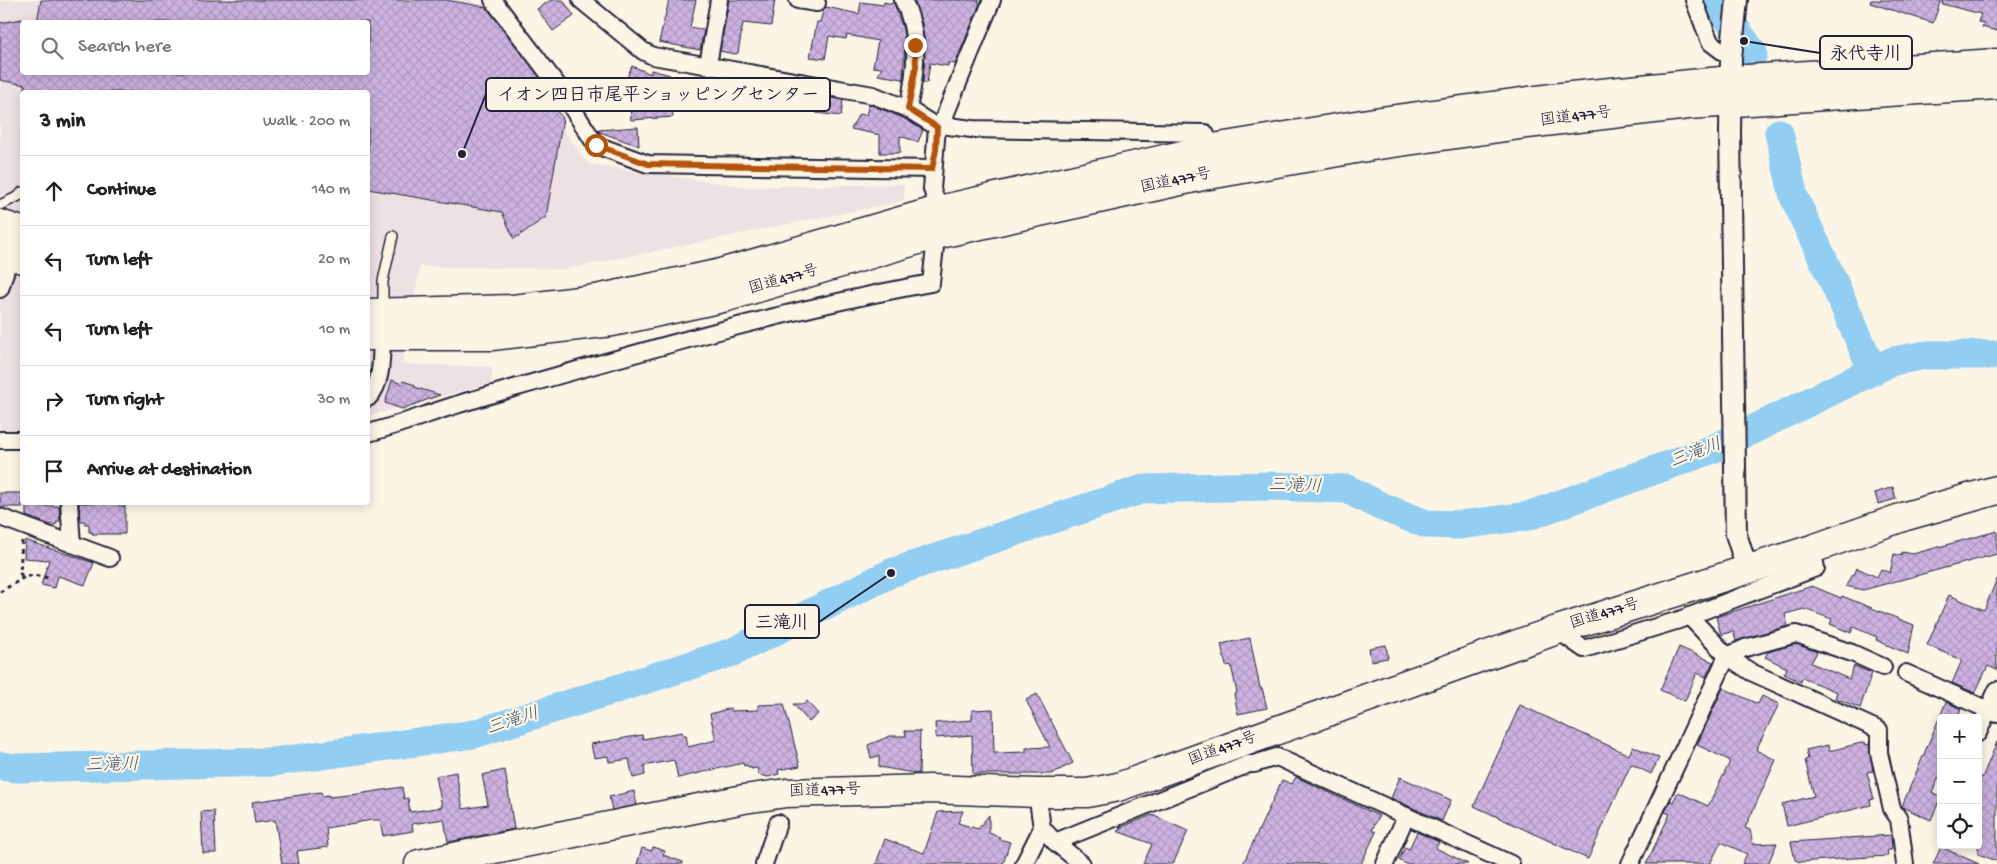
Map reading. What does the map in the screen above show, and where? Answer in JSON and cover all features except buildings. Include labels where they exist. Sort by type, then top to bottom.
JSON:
[{"type":"highway","name":"国道477号","points":[[375,325],[492,336],[612,322],[727,297],[937,223],[1213,148],[1381,121],[1731,73],[1997,63]]},
{"type":"highway","name":"国道477号","points":[[937,223],[1372,146],[1526,124],[1688,105],[1731,73],[1997,85]]},
{"type":"highway","points":[[0,224],[20,230]]},
{"type":"highway","name":"国道477号","points":[[428,863],[744,799],[786,793],[930,789],[1087,793],[1118,787],[1557,630],[1812,549],[1906,516],[1997,490]]},
{"type":"street","points":[[493,0],[558,86],[596,145],[648,164],[932,169]]},
{"type":"street","points":[[581,0],[643,51],[653,56],[873,95],[908,109],[939,126],[972,129],[1205,133],[1213,148]]},
{"type":"street","points":[[708,65],[719,0]]},
{"type":"street","points":[[798,0],[816,3]]},
{"type":"street","points":[[903,0],[913,31],[916,55],[916,67],[908,109]]},
{"type":"street","points":[[370,432],[468,401],[675,343],[836,301],[931,283],[937,223],[932,189],[932,169],[939,126],[992,0]]},
{"type":"street","points":[[1694,0],[1710,42],[1731,73]]},
{"type":"street","points":[[1737,0],[1731,73],[1730,132],[1736,534],[1747,570]]},
{"type":"street","points":[[0,289],[11,256]]},
{"type":"street","points":[[370,395],[379,378],[375,325]]},
{"type":"street","points":[[0,440],[20,440]]},
{"type":"street","points":[[69,505],[72,544]]},
{"type":"street","points":[[0,517],[110,558]]},
{"type":"street","points":[[1557,630],[1584,649],[1690,616],[1816,568],[1812,549]]},
{"type":"street","points":[[1690,616],[1727,656],[1751,672],[1879,730],[1879,754],[1892,809],[1898,819],[1905,864]]},
{"type":"street","points":[[1630,864],[1727,656],[1745,648],[1796,634],[1852,653],[1883,667]]},
{"type":"street","points":[[1906,674],[1992,712]]},
{"type":"street","points":[[1982,727],[1992,712],[1997,690]]},
{"type":"street","points":[[1055,842],[1249,764],[1277,757],[1511,864]]},
{"type":"street","points":[[1024,864],[1042,828],[1037,793]]},
{"type":"street","points":[[1384,864],[1406,816]]},
{"type":"street","points":[[764,864],[778,824]]},
{"type":"street","points":[[1042,828],[1055,842],[1082,864]]},
{"type":"lane","points":[[0,206],[20,194]]},
{"type":"lane","points":[[375,325],[393,236]]},
{"type":"path","points":[[23,526],[20,573],[23,578]]},
{"type":"path","points":[[0,592],[23,578],[33,575],[49,578]]},
{"type":"shaded area","points":[[0,0],[471,0],[588,164],[748,187],[904,184],[904,201],[566,269],[420,266],[402,364],[492,367],[492,383],[370,415],[370,90],[20,90],[20,430],[0,432]]},
{"type":"waterway","points":[[1715,0],[1753,53]]},
{"type":"waterway","points":[[1779,133],[1794,197],[1873,371]]},
{"type":"waterway","name":"三滝川","points":[[0,766],[17,768],[273,762],[474,734],[733,652],[891,573],[1143,489],[1270,486],[1347,489],[1380,506],[1426,524],[1460,525],[1528,516],[1713,449],[1893,361],[1927,355],[1997,355]]},
{"type":"place","name":"永代寺川","points":[[1744,41]]},
{"type":"place","name":"イオン四日市尾平ショッピングセンター","points":[[462,154]]},
{"type":"place","name":"三滝川","points":[[891,573]]},
{"type":"route","points":[[596,145],[648,164],[932,169],[936,150],[937,127],[908,109],[916,67],[915,45]]}]
